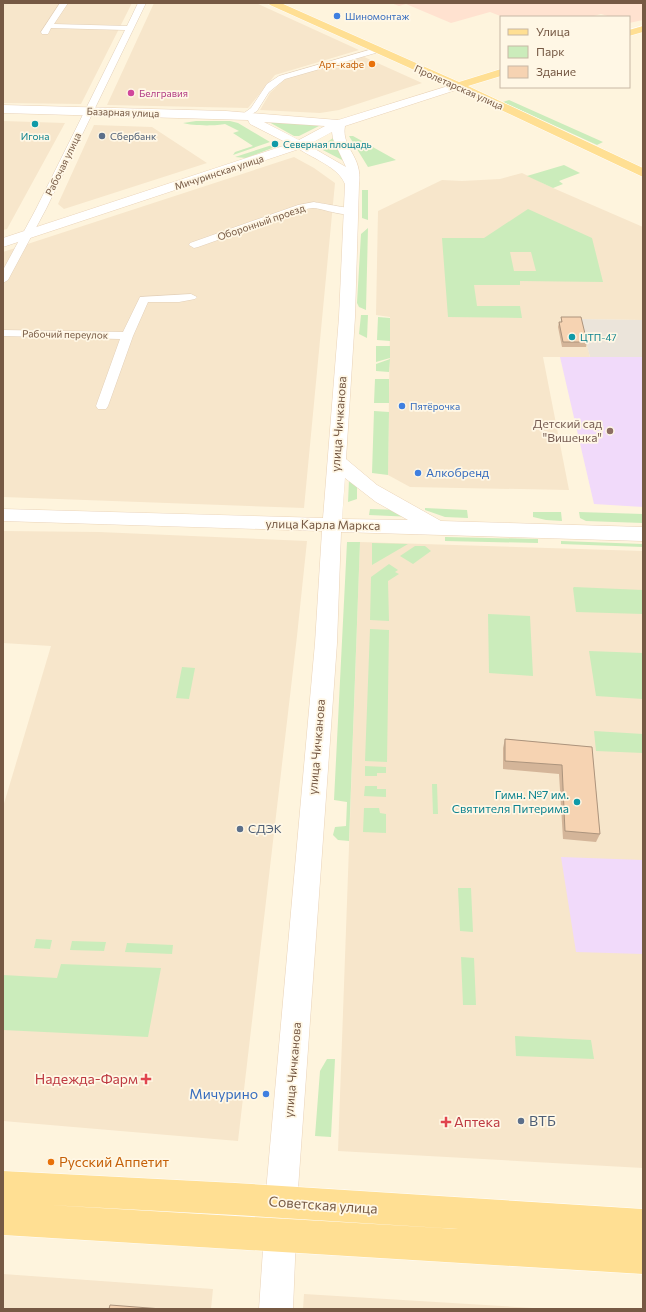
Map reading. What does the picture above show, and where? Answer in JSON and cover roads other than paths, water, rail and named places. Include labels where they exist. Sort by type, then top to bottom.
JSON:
[{"type":"main road","name":"Пролетарская улица","points":[[273,3],[458,86],[643,173]]},
{"type":"main road","points":[[630,33],[643,29]]},
{"type":"main road","name":"Мичуринская улица","points":[[3,243],[241,166],[300,145],[339,124],[500,72]]},
{"type":"main road","name":"Базарная улица","points":[[3,109],[244,116],[339,124]]},
{"type":"main road","points":[[244,116],[340,168],[348,175],[352,184]]},
{"type":"main road","name":"улица Чичканова","points":[[276,1309],[282,1203],[326,643],[332,525],[347,317],[352,184],[355,176],[355,169],[337,134],[339,124]]},
{"type":"main road","points":[[337,462],[345,470],[394,505],[439,528]]},
{"type":"main road","name":"улица Карла Маркса","points":[[3,515],[643,534]]},
{"type":"main road","name":"Советская улица","points":[[3,1187],[643,1225]]},
{"type":"main road","points":[[3,1219],[643,1258]]},
{"type":"street","points":[[64,3],[47,29],[128,28]]},
{"type":"street","name":"Рабочая улица","points":[[3,280],[41,209],[128,28],[142,3]]},
{"type":"street","points":[[244,116],[254,111],[269,86],[279,79],[290,74],[376,50]]},
{"type":"street","name":"Оборонный проезд","points":[[194,245],[301,207],[314,205],[352,211]]},
{"type":"street","name":"Рабочий переулок","points":[[102,406],[127,336],[144,299],[158,297],[170,299],[191,297]]},
{"type":"street","name":"Рабочий переулок","points":[[3,333],[127,336]]},
{"type":"place","name":"Шиномонтаж","points":[[337,16]]},
{"type":"place","name":"Арт-кафе","points":[[372,64]]},
{"type":"place","name":"Белгравия","points":[[131,93]]},
{"type":"place","name":"Игона","points":[[35,124]]},
{"type":"place","name":"Сбербанк","points":[[102,136]]},
{"type":"place","name":"Северная площадь","points":[[275,144]]},
{"type":"place","name":"ЦТП-47","points":[[572,337]]},
{"type":"place","name":"Пятёрочка","points":[[402,406]]},
{"type":"place","name":"Детский сад \"Вишенка\"","points":[[610,431]]},
{"type":"place","name":"Алкобренд","points":[[418,473]]},
{"type":"place","name":"Гимн. №7 им. Святителя Питерима","points":[[577,802]]},
{"type":"place","name":"СДЭК","points":[[240,829]]},
{"type":"place","name":"Надежда-Фарм","points":[[146,1079]]},
{"type":"place","name":"Мичурино","points":[[266,1094]]},
{"type":"place","name":"ВТБ","points":[[521,1121]]},
{"type":"place","name":"Аптека","points":[[446,1122]]},
{"type":"place","name":"Русский Аппетит","points":[[51,1162]]}]
